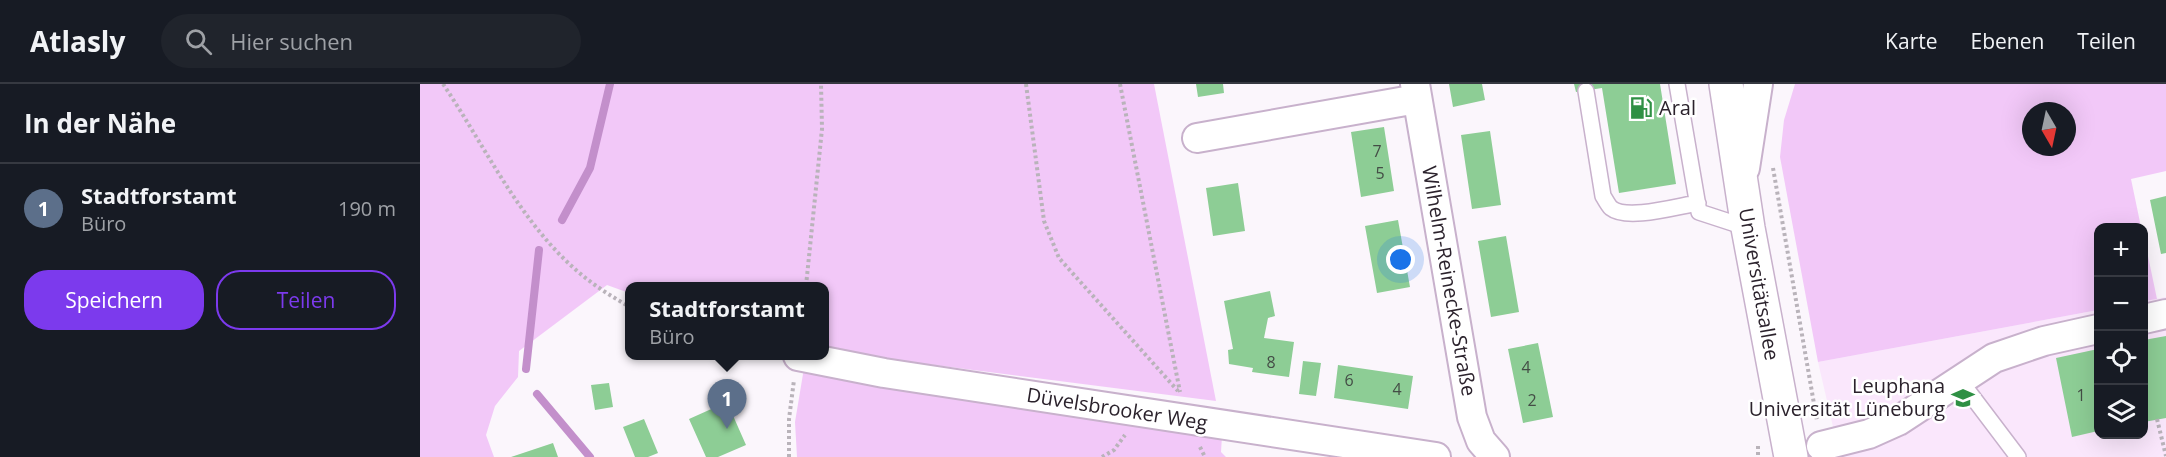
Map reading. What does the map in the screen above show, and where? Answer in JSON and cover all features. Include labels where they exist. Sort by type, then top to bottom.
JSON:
[{"type":"main road","name":"Universitätsallee","points":[[1725,84],[1748,228],[1803,451]]},
{"type":"street","name":"Universitätsallee","points":[[1741,181],[1745,169],[1758,84]]},
{"type":"street","name":"Wilhelm-Reinecke-Straße","points":[[1197,138],[1416,92],[1472,417],[1482,441],[1495,457]]},
{"type":"street","points":[[2148,318],[2166,314]]},
{"type":"street","points":[[1803,451],[1869,434],[1898,421],[1994,358],[2044,341],[2094,330]]},
{"type":"street","name":"Düvelsbrooker Weg","points":[[818,360],[884,373],[1048,396],[1184,407],[1436,457]]},
{"type":"lane","points":[[1677,84],[1699,212],[1748,228]]},
{"type":"lane","points":[[1586,91],[1603,196],[1612,208],[1623,213],[1635,213],[1698,203]]},
{"type":"lane","points":[[1959,379],[2018,457]]},
{"type":"path","points":[[443,84],[511,192],[554,247],[593,284],[625,304]]},
{"type":"path","points":[[806,282],[822,129],[821,84]]},
{"type":"path","points":[[1026,84],[1044,221],[1059,258],[1184,407]]},
{"type":"path","points":[[1120,84],[1184,407]]},
{"type":"path","points":[[1771,158],[1803,451]]},
{"type":"path","points":[[789,457],[789,419],[797,360]]},
{"type":"path","points":[[2157,419],[2166,456]]},
{"type":"shaded area","points":[[420,84],[1154,84],[1216,401],[829,352],[829,282],[625,282],[625,292],[607,285],[519,351],[518,377],[495,406],[486,435],[494,457],[420,457]]},
{"type":"shaded area","points":[[1795,84],[2166,84],[2166,171],[2131,179],[2140,223],[2094,223],[2094,311],[1818,362],[1780,157],[1784,120]]},
{"type":"shaded area","points":[[2148,256],[2157,299],[2148,300]]},
{"type":"shaded area","name":"Leuphana Universität Lüneburg","points":[[2166,297],[2166,457],[1840,457],[1818,362],[2094,311],[2094,439],[2148,439],[2148,300]]},
{"type":"shaded area","points":[[804,368],[1222,436],[1221,452],[1226,457],[797,457],[795,422]]},
{"type":"building","points":[[1196,84],[1223,84],[1224,93],[1198,97]]},
{"type":"building","points":[[1449,84],[1482,84],[1485,100],[1453,107]]},
{"type":"building","points":[[1574,84],[1660,84],[1676,184],[1619,193],[1602,88],[1576,92]]},
{"type":"building","points":[[1384,127],[1394,191],[1361,197],[1351,132]]},
{"type":"building","points":[[1490,131],[1501,205],[1472,209],[1461,135]]},
{"type":"building","points":[[1238,183],[1245,231],[1213,236],[1206,188]]},
{"type":"building","points":[[2166,196],[2166,253],[2161,254],[2150,200]]},
{"type":"building","points":[[1398,220],[1410,287],[1377,293],[1365,226]]},
{"type":"building","points":[[1506,236],[1519,312],[1491,317],[1478,241]]},
{"type":"building","points":[[1270,291],[1275,316],[1268,318],[1264,338],[1294,342],[1289,377],[1252,372],[1253,368],[1229,364],[1228,350],[1233,349],[1224,301]]},
{"type":"building","points":[[2166,336],[2166,418],[2148,421],[2148,385],[2148,339]]},
{"type":"building","points":[[1538,343],[1553,417],[1523,423],[1508,349]]},
{"type":"building","points":[[2094,350],[2094,432],[2072,437],[2056,358]]},
{"type":"building","points":[[1303,361],[1321,363],[1316,396],[1299,394]]},
{"type":"building","points":[[1338,365],[1413,376],[1408,409],[1334,398]]},
{"type":"building","points":[[609,383],[613,407],[595,410],[591,385]]},
{"type":"building","points":[[727,402],[746,445],[718,457],[706,457],[689,419]]},
{"type":"building","points":[[644,419],[658,453],[648,457],[635,457],[623,427]]},
{"type":"building","points":[[553,443],[558,457],[511,457]]},
{"type":"waterway","points":[[562,220],[590,168],[610,84]]},
{"type":"waterway","points":[[526,369],[539,250]]},
{"type":"waterway","points":[[537,394],[590,457]]},
{"type":"place","name":"Aral","points":[[1641,108]]},
{"type":"place","name":"Leuphana Universität Lüneburg","points":[[1963,398]]},
{"type":"place","name":"Stadtforstamt","points":[[727,429]]}]
